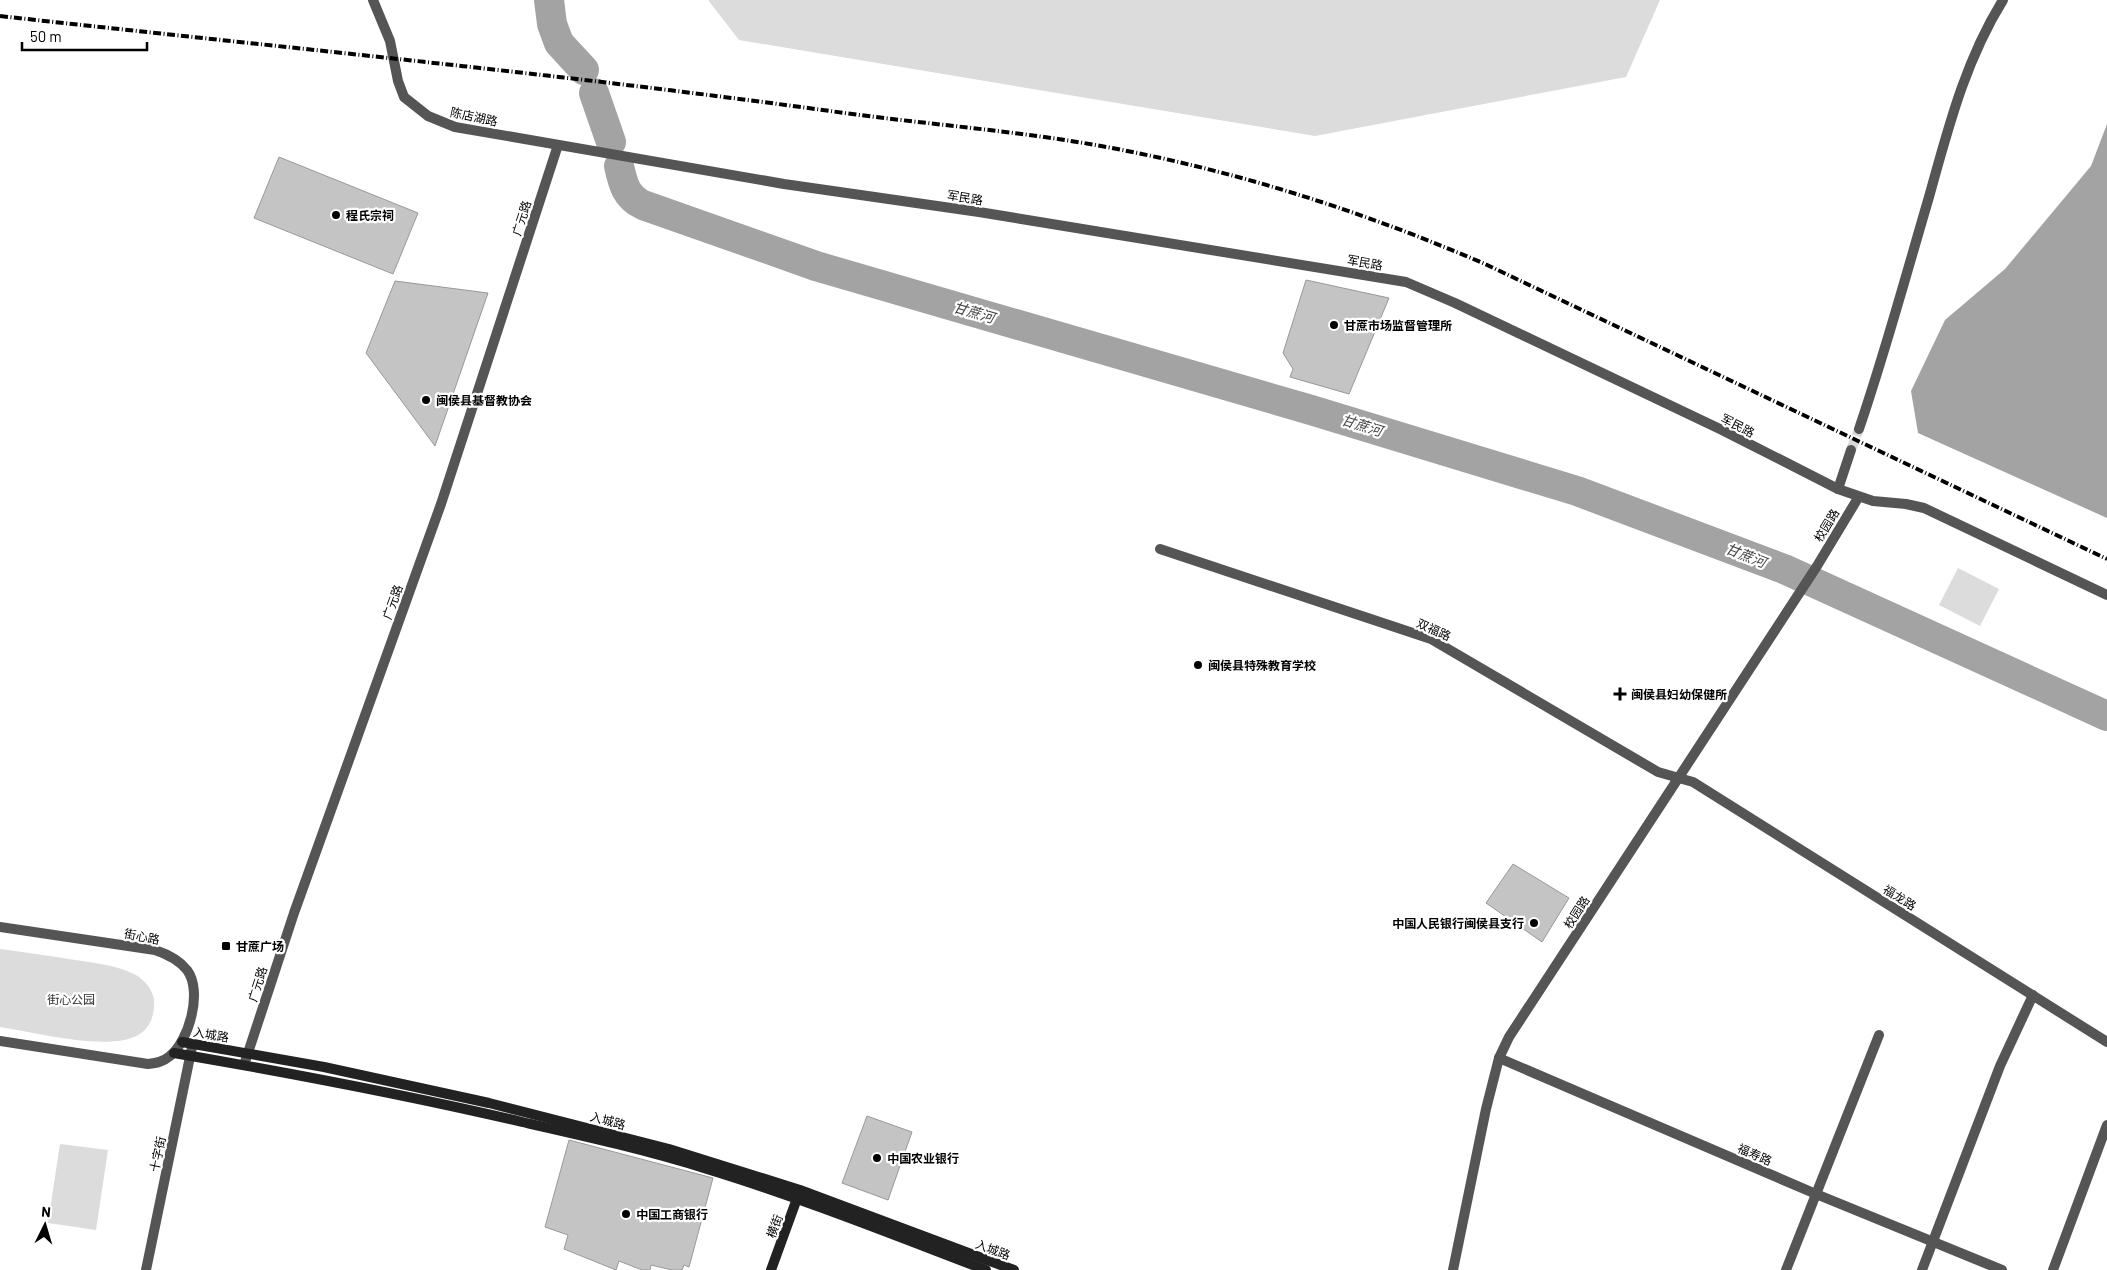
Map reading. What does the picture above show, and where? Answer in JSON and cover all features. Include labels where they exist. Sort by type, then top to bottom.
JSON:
[{"type":"main road","name":"入城路","points":[[187,1043],[324,1067],[567,1122],[707,1160],[1014,1270]]},
{"type":"main road","name":"入城路","points":[[174,1053],[370,1089],[564,1132],[705,1168],[799,1194],[986,1270]]},
{"type":"main road","name":"横街","points":[[772,1270],[799,1194]]},
{"type":"street","name":"陈店湖路","points":[[374,0],[390,40],[401,90],[404,97],[418,109],[433,118],[455,127],[558,146]]},
{"type":"street","points":[[1858,429],[1882,360],[1958,96],[1985,28],[2003,0]]},
{"type":"street","name":"军民路","points":[[558,146],[784,184],[979,212],[1305,264],[1406,282],[1455,303],[1669,405],[1858,498],[1924,508],[2107,596]]},
{"type":"street","name":"广元路","points":[[244,1065],[294,913],[440,504],[558,146]]},
{"type":"street","points":[[1838,489],[1851,450]]},
{"type":"street","name":"校园路","points":[[1453,1270],[1478,1144],[1499,1058],[1509,1037],[1677,777],[1817,566],[1858,498]]},
{"type":"street","name":"双福路","points":[[1160,549],[1431,639],[1658,772],[1677,777]]},
{"type":"street","name":"福龙路","points":[[1677,777],[1693,782],[2107,1042]]},
{"type":"street","name":"街心路","points":[[0,927],[155,950],[174,958],[188,971],[194,990],[187,1043],[165,1060],[148,1064],[0,1042]]},
{"type":"street","points":[[1922,1270],[2000,1066],[2032,995]]},
{"type":"street","points":[[1786,1270],[1879,1035]]},
{"type":"street","name":"十字街","points":[[146,1270],[190,1056],[187,1043]]},
{"type":"street","name":"福寿路","points":[[1499,1058],[1816,1194],[2002,1270]]},
{"type":"street","points":[[2053,1270],[2107,1125]]},
{"type":"green space","points":[[708,0],[1660,0],[1626,77],[1315,136],[739,40]]},
{"type":"green space","points":[[1958,568],[1999,589],[1980,626],[1939,605]]},
{"type":"green space","name":"街心公园","points":[[0,949],[105,965],[120,968],[134,974],[146,983],[152,992],[154,1002],[150,1023],[138,1035],[125,1040],[109,1042],[71,1039],[0,1027]]},
{"type":"green space","points":[[60,1144],[108,1150],[96,1230],[48,1223]]},
{"type":"shaded area","points":[[2107,124],[2107,518],[1918,433],[1911,391],[1945,320],[2005,269],[2091,166]]},
{"type":"building","name":"程氏宗祠","points":[[279,157],[418,213],[393,274],[254,218]]},
{"type":"building","name":"甘蔗市场监督管理所","points":[[1306,280],[1389,298],[1349,394],[1290,377],[1293,369],[1283,353]]},
{"type":"building","name":"闽侯县基督教协会","points":[[395,281],[488,293],[435,446],[366,353]]},
{"type":"building","name":"中国人民银行闽侯县支行","points":[[1513,864],[1569,898],[1542,942],[1486,903]]},
{"type":"building","name":"中国农业银行","points":[[867,1116],[912,1132],[888,1200],[842,1183]]},
{"type":"building","name":"中国工商银行","points":[[569,1140],[713,1178],[689,1267],[684,1265],[682,1270],[672,1270],[651,1265],[650,1270],[642,1270],[619,1261],[616,1270],[564,1249],[568,1235],[545,1227]]},
{"type":"waterway","name":"甘蔗河","points":[[549,0],[552,24],[559,43],[584,70]]},
{"type":"waterway","name":"甘蔗河","points":[[594,93],[611,142]]},
{"type":"waterway","name":"甘蔗河","points":[[619,166],[622,179],[629,194],[643,205],[816,266],[1311,410],[1577,491],[1784,569],[2107,716]]},
{"type":"tunnel","points":[[1851,450],[1859,429]]},
{"type":"railway","points":[[0,16],[519,72],[864,116],[1000,131],[1068,140],[1200,167],[1297,194],[1345,210],[1485,264],[2107,559]]},
{"type":"place","name":"程氏宗祠","points":[[336,215]]},
{"type":"place","name":"甘蔗市场监督管理所","points":[[1334,325]]},
{"type":"place","name":"闽侯县基督教协会","points":[[426,400]]},
{"type":"place","name":"闽侯县特殊教育学校","points":[[1198,665]]},
{"type":"place","name":"闽侯县妇幼保健所","points":[[1620,694]]},
{"type":"place","name":"中国人民银行闽侯县支行","points":[[1534,923]]},
{"type":"place","name":"甘蔗广场","points":[[226,946]]},
{"type":"place","name":"中国农业银行","points":[[877,1158]]},
{"type":"place","name":"中国工商银行","points":[[626,1214]]}]
